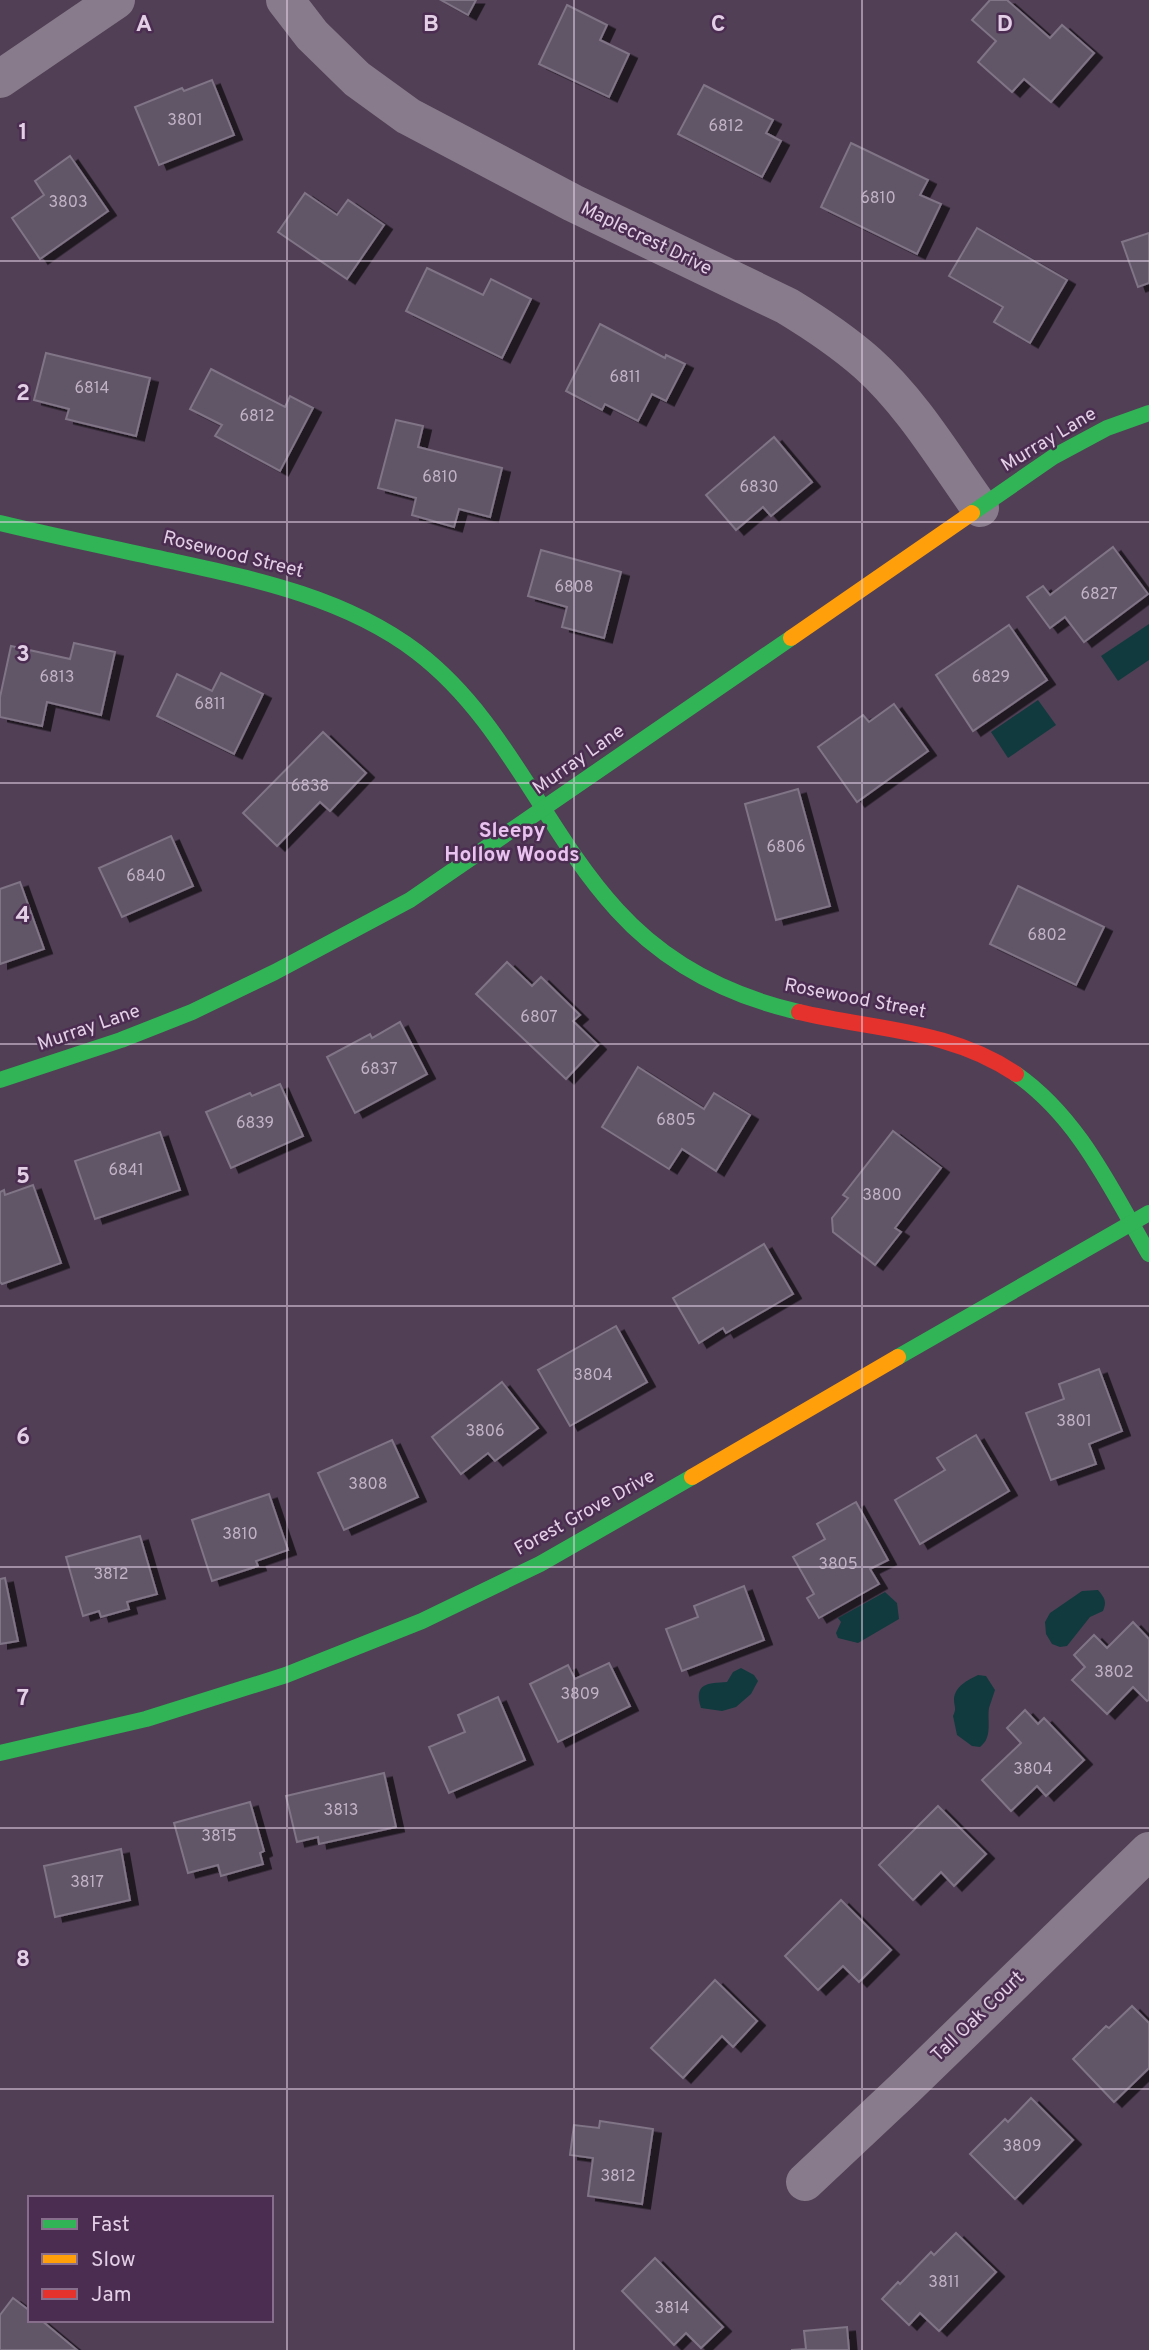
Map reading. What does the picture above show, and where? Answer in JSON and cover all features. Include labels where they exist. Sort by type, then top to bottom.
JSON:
[{"type":"street","points":[[0,79],[116,0]]},
{"type":"street","name":"Maplecrest Drive","points":[[285,0],[312,35],[357,79],[408,117],[573,203],[788,306],[821,327],[868,364],[912,412],[980,508]]},
{"type":"street","name":"Murray Lane","points":[[0,1080],[137,1034],[191,1012],[297,962],[410,900],[1053,457],[1107,428],[1149,413]]},
{"type":"street","name":"Rosewood Street","points":[[0,523],[273,583],[342,608],[390,633],[435,667],[477,709],[589,874],[624,916],[665,953],[709,981],[758,1002],[813,1015],[924,1032],[968,1046],[1008,1066],[1045,1095],[1073,1128],[1149,1254]]},
{"type":"street","name":"Forest Grove Drive","points":[[0,1753],[146,1720],[286,1675],[422,1621],[540,1564],[1149,1213]]},
{"type":"street","name":"Tall Oak Court","points":[[805,2182],[904,2090],[1149,1851]]},
{"type":"shaded area","points":[[1149,624],[1149,660],[1118,681],[1101,656]]},
{"type":"shaded area","points":[[1038,700],[1056,725],[1008,758],[991,732]]},
{"type":"shaded area","points":[[1098,1590],[1105,1600],[1103,1611],[1090,1617],[1067,1646],[1052,1644],[1046,1634],[1045,1622],[1050,1613],[1082,1591]]},
{"type":"shaded area","points":[[885,1592],[897,1603],[899,1619],[858,1643],[838,1638],[836,1633],[841,1622],[838,1618]]},
{"type":"shaded area","points":[[741,1668],[754,1675],[758,1681],[751,1694],[736,1707],[722,1711],[701,1708],[699,1694],[704,1686],[727,1682],[733,1672]]},
{"type":"shaded area","points":[[978,1675],[986,1676],[995,1690],[989,1708],[987,1739],[980,1747],[972,1746],[957,1735],[953,1716],[957,1690]]},
{"type":"building","points":[[441,0],[476,0],[468,15]]},
{"type":"building","points":[[990,0],[1007,0],[1050,38],[1062,25],[1094,53],[1051,102],[1024,79],[1012,92],[978,62],[996,41],[972,20]]},
{"type":"building","points":[[567,5],[607,25],[600,40],[629,54],[609,97],[539,64]]},
{"type":"building","points":[[212,80],[234,135],[159,165],[135,107],[182,88],[184,91]]},
{"type":"building","points":[[704,85],[773,120],[766,133],[781,141],[762,177],[678,134]]},
{"type":"building","points":[[851,143],[928,180],[920,195],[941,204],[917,254],[821,207]]},
{"type":"building","points":[[70,156],[108,211],[40,259],[12,218],[44,195],[35,181]]},
{"type":"building","points":[[305,193],[337,215],[348,200],[384,225],[347,279],[278,232]]},
{"type":"building","points":[[977,228],[1067,280],[1030,343],[994,322],[1003,307],[949,276]]},
{"type":"building","points":[[1149,233],[1149,283],[1138,287],[1122,242]]},
{"type":"building","points":[[427,268],[483,295],[491,279],[531,299],[502,358],[406,311]]},
{"type":"building","points":[[600,324],[665,358],[666,355],[685,364],[666,401],[652,394],[638,421],[605,404],[602,410],[566,391]]},
{"type":"building","points":[[46,353],[150,378],[136,436],[66,419],[69,409],[34,400]]},
{"type":"building","points":[[211,369],[285,407],[290,396],[313,408],[280,471],[215,436],[222,425],[190,409]]},
{"type":"building","points":[[396,420],[423,426],[418,447],[502,468],[490,517],[459,509],[454,527],[412,515],[416,498],[378,488]]},
{"type":"building","points":[[774,437],[812,482],[771,516],[763,507],[736,530],[706,495]]},
{"type":"building","points":[[1113,547],[1148,594],[1084,642],[1065,617],[1050,628],[1027,597],[1043,586],[1050,595]]},
{"type":"building","points":[[541,550],[621,572],[604,638],[562,627],[567,607],[528,596]]},
{"type":"building","points":[[1009,625],[1047,680],[973,731],[936,675]]},
{"type":"building","points":[[74,643],[115,652],[101,715],[47,702],[42,726],[0,717],[0,697],[11,646],[70,659]]},
{"type":"building","points":[[221,673],[263,694],[234,754],[157,716],[177,674],[212,691]]},
{"type":"building","points":[[894,704],[928,751],[857,802],[818,747],[863,715],[869,722]]},
{"type":"building","points":[[323,732],[366,773],[330,811],[320,802],[277,846],[243,813]]},
{"type":"building","points":[[798,789],[830,906],[776,920],[745,804]]},
{"type":"building","points":[[171,836],[193,886],[122,917],[99,868]]},
{"type":"building","points":[[20,882],[44,949],[0,964],[0,889]]},
{"type":"building","points":[[1018,886],[1104,927],[1076,985],[990,944]]},
{"type":"building","points":[[507,962],[532,986],[541,977],[580,1015],[573,1021],[598,1045],[566,1079],[476,994]]},
{"type":"building","points":[[400,1022],[427,1074],[355,1113],[327,1057],[370,1034],[372,1038]]},
{"type":"building","points":[[638,1067],[704,1109],[714,1093],[750,1115],[716,1171],[682,1149],[669,1169],[602,1127]]},
{"type":"building","points":[[280,1084],[303,1136],[231,1168],[206,1112],[250,1093],[252,1096]]},
{"type":"building","points":[[893,1131],[941,1168],[895,1228],[901,1232],[875,1265],[833,1232],[832,1218],[848,1198],[843,1195]]},
{"type":"building","points":[[160,1132],[180,1190],[95,1219],[75,1161]]},
{"type":"building","points":[[33,1185],[61,1263],[2,1284],[0,1192],[4,1190],[5,1195]]},
{"type":"building","points":[[764,1244],[793,1294],[726,1333],[723,1328],[699,1343],[673,1298]]},
{"type":"building","points":[[616,1326],[647,1382],[570,1426],[538,1370]]},
{"type":"building","points":[[1099,1369],[1122,1431],[1089,1444],[1096,1464],[1051,1480],[1026,1413],[1064,1399],[1059,1384]]},
{"type":"building","points":[[502,1382],[538,1428],[495,1461],[488,1453],[461,1474],[432,1437]]},
{"type":"building","points":[[976,1435],[1009,1491],[920,1544],[895,1500],[945,1470],[937,1458]]},
{"type":"building","points":[[392,1440],[418,1497],[344,1530],[318,1473]]},
{"type":"building","points":[[269,1494],[288,1550],[256,1561],[258,1566],[212,1581],[192,1520]]},
{"type":"building","points":[[856,1502],[888,1560],[870,1569],[879,1584],[819,1618],[807,1598],[814,1594],[793,1557],[825,1539],[817,1524]]},
{"type":"building","points":[[140,1536],[157,1594],[127,1602],[129,1609],[101,1617],[99,1611],[83,1616],[66,1557]]},
{"type":"building","points":[[5,1578],[18,1641],[0,1644],[0,1579]]},
{"type":"building","points":[[744,1586],[764,1640],[682,1671],[666,1629],[698,1617],[694,1606]]},
{"type":"building","points":[[1133,1622],[1149,1639],[1149,1700],[1133,1687],[1107,1714],[1072,1680],[1085,1667],[1074,1655],[1094,1635],[1107,1648]]},
{"type":"building","points":[[609,1663],[630,1706],[558,1742],[530,1684],[568,1665],[575,1679]]},
{"type":"building","points":[[498,1697],[525,1760],[449,1793],[429,1747],[465,1732],[458,1715]]},
{"type":"building","points":[[1025,1710],[1038,1724],[1044,1718],[1084,1760],[1046,1796],[1037,1786],[1011,1811],[982,1780],[1021,1743],[1007,1728]]},
{"type":"building","points":[[384,1773],[396,1827],[319,1844],[318,1837],[297,1842],[286,1796]]},
{"type":"building","points":[[250,1802],[264,1851],[260,1853],[263,1864],[221,1876],[218,1865],[188,1873],[174,1823]]},
{"type":"building","points":[[938,1806],[986,1854],[954,1886],[941,1872],[913,1900],[879,1865]]},
{"type":"building","points":[[121,1849],[130,1900],[55,1917],[44,1866]]},
{"type":"building","points":[[841,1900],[891,1950],[859,1982],[843,1966],[818,1990],[785,1956]]},
{"type":"building","points":[[715,1980],[757,2021],[733,2047],[722,2036],[683,2078],[651,2048]]},
{"type":"building","points":[[1132,2006],[1149,2023],[1149,2068],[1114,2102],[1073,2059],[1106,2026],[1109,2028]]},
{"type":"building","points":[[1031,2098],[1073,2140],[1015,2199],[970,2154],[1005,2119],[1008,2122]]},
{"type":"building","points":[[600,2121],[653,2129],[642,2204],[588,2196],[593,2158],[570,2155],[574,2125],[599,2128]]},
{"type":"building","points":[[956,2233],[996,2272],[939,2331],[920,2313],[909,2325],[882,2299],[931,2252],[934,2255]]},
{"type":"building","points":[[655,2258],[723,2327],[701,2348],[686,2333],[674,2345],[622,2291]]},
{"type":"building","points":[[13,2298],[28,2309],[28,2322],[43,2322],[77,2350],[0,2350],[0,2315]]},
{"type":"building","points":[[847,2327],[849,2350],[791,2350],[806,2349],[804,2331]]},
{"type":"traffic: fast","points":[[972,513],[1053,457],[1107,428],[1149,413]]},
{"type":"traffic: fast","points":[[0,523],[270,584],[332,605],[390,634],[417,652],[448,679],[475,710],[500,742],[591,878],[636,929],[677,961],[723,987],[799,1012]]},
{"type":"traffic: fast","points":[[0,1080],[121,1040],[192,1012],[275,972],[410,900],[791,638]]},
{"type":"traffic: fast","points":[[1016,1074],[1038,1092],[1076,1133],[1107,1180],[1149,1254]]},
{"type":"traffic: fast","points":[[898,1357],[1149,1213]]},
{"type":"traffic: fast","points":[[0,1753],[146,1719],[286,1675],[422,1621],[540,1564],[692,1477]]},
{"type":"traffic: slow","points":[[791,638],[972,513]]},
{"type":"traffic: slow","points":[[692,1477],[898,1357]]},
{"type":"traffic: jam","points":[[799,1012],[938,1039],[991,1059],[1016,1074]]},
{"type":"district","name":"Sleepy Hollow Woods","points":[[512,843]]}]
